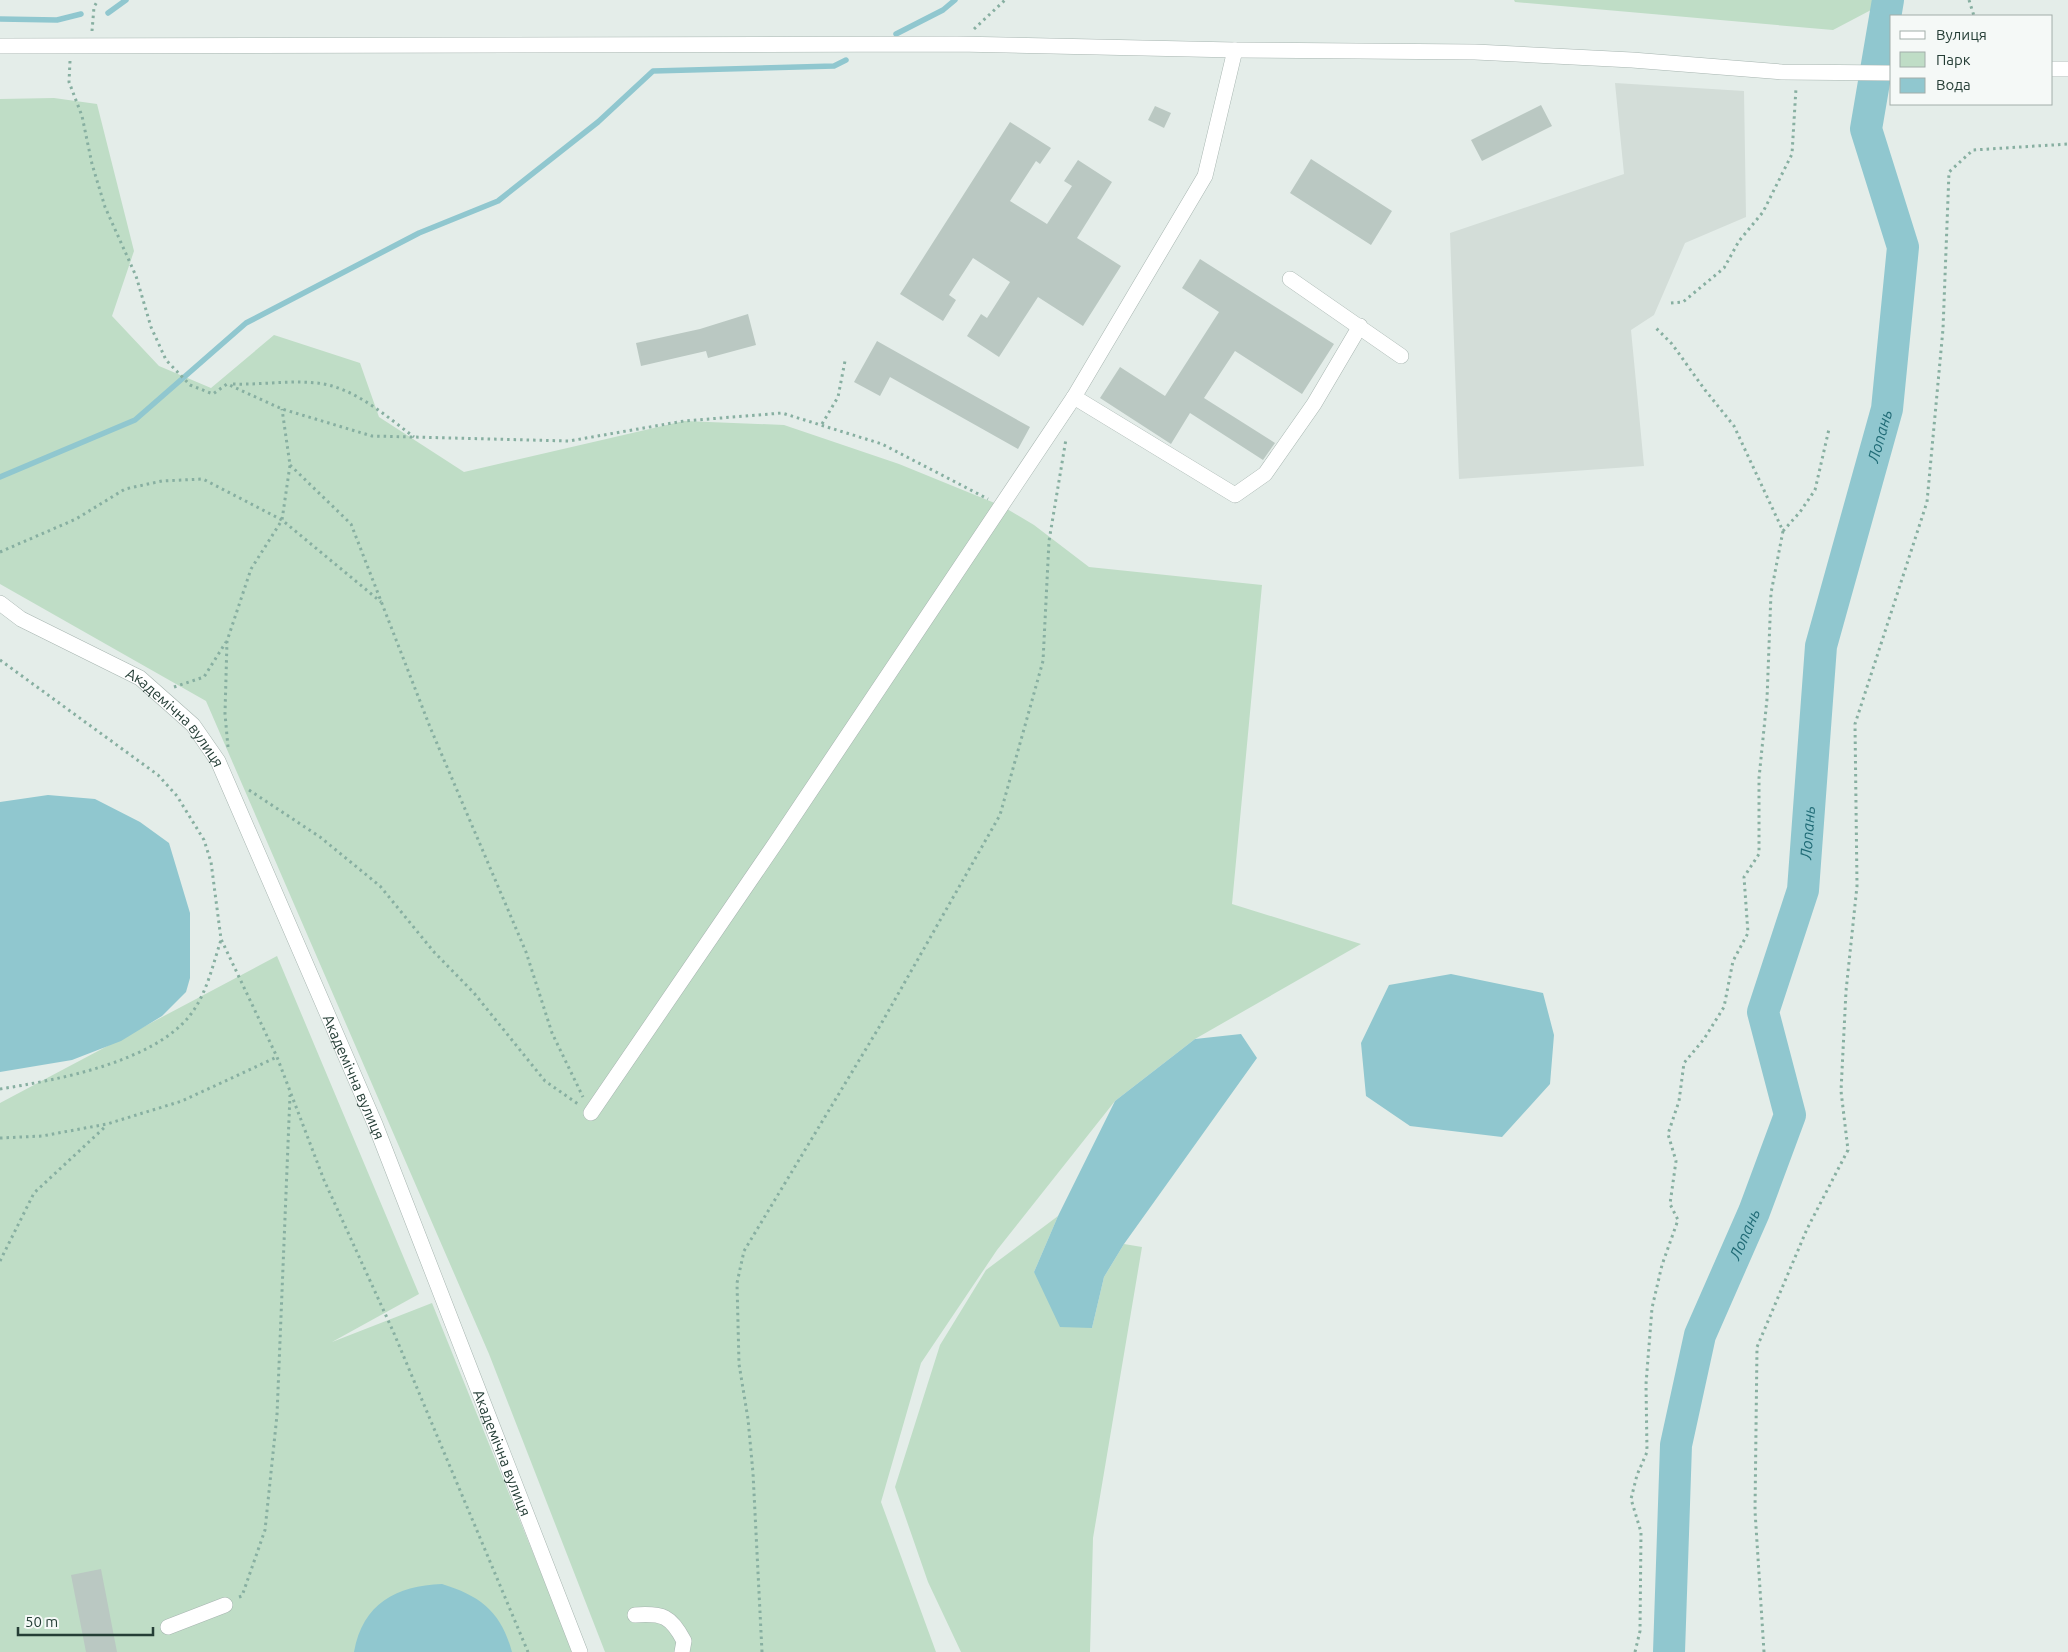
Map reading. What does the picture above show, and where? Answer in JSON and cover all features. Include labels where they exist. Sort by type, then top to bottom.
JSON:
[{"type":"street","points":[[0,46],[957,44],[1236,50],[1475,52],[1796,72],[1890,73]]},
{"type":"street","points":[[591,1113],[777,841],[1074,397],[1205,176],[1236,50]]},
{"type":"street","points":[[2053,69],[2068,69]]},
{"type":"street","points":[[1290,279],[1401,356]]},
{"type":"street","points":[[1074,397],[1235,495],[1265,474],[1314,404],[1360,326]]},
{"type":"street","name":"Академічна вулиця","points":[[0,602],[21,619],[140,678],[193,725],[218,761],[375,1124],[580,1652]]},
{"type":"street","points":[[168,1627],[225,1605]]},
{"type":"street","points":[[635,1615],[654,1613],[668,1618],[684,1642],[682,1652]]},
{"type":"path","points":[[90,46],[94,6],[98,0]]},
{"type":"path","points":[[957,44],[1005,0]]},
{"type":"path","points":[[1969,0],[1974,15]]},
{"type":"path","points":[[70,46],[69,82],[82,116],[92,164],[102,198],[136,276],[151,327],[166,360],[190,385],[213,394],[228,384],[319,383],[348,393],[372,406],[414,438]]},
{"type":"path","points":[[1671,303],[1683,302],[1724,268],[1739,241],[1763,212],[1792,154],[1796,72]]},
{"type":"path","points":[[1764,1652],[1755,1511],[1757,1347],[1807,1229],[1848,1150],[1840,1091],[1846,991],[1856,886],[1855,724],[1927,502],[1943,329],[1949,172],[1973,150],[2068,144]]},
{"type":"path","points":[[1656,328],[1672,344],[1734,426],[1783,531]]},
{"type":"path","points":[[822,424],[838,397],[845,362]]},
{"type":"path","points":[[228,384],[282,409],[372,436],[569,441],[684,421],[782,414],[822,424],[882,444],[1002,506]]},
{"type":"path","points":[[157,693],[204,678],[227,641],[251,569],[282,520],[290,465],[282,409]]},
{"type":"path","points":[[1635,1652],[1640,1631],[1641,1532],[1631,1499],[1637,1475],[1647,1452],[1646,1384],[1652,1308],[1662,1265],[1678,1220],[1670,1204],[1676,1161],[1668,1134],[1679,1101],[1684,1063],[1704,1039],[1724,1007],[1732,961],[1748,933],[1744,877],[1760,854],[1758,778],[1767,699],[1771,593],[1783,531],[1800,512],[1815,490],[1829,429]]},
{"type":"path","points":[[762,1652],[753,1473],[748,1419],[739,1364],[736,1283],[744,1251],[882,1024],[1000,815],[1043,661],[1049,541],[1067,435]]},
{"type":"path","points":[[290,465],[351,524],[430,727],[526,952],[552,1033],[591,1113]]},
{"type":"path","points":[[0,552],[76,519],[125,489],[162,481],[203,479],[282,520],[382,603]]},
{"type":"path","points":[[227,641],[225,714],[230,754]]},
{"type":"path","points":[[0,660],[158,775],[177,796],[204,840],[211,862],[221,939],[277,1057],[321,1172],[393,1331],[528,1652]]},
{"type":"path","points":[[243,786],[320,837],[380,886],[434,952],[474,993],[545,1081],[591,1113]]},
{"type":"path","points":[[0,1089],[37,1083],[101,1067],[144,1050],[172,1034],[191,1014],[204,992],[221,939]]},
{"type":"path","points":[[0,1138],[42,1136],[107,1124],[182,1101],[277,1057]]},
{"type":"path","points":[[225,1605],[242,1596],[265,1530],[277,1415],[290,1094]]},
{"type":"path","points":[[0,1261],[34,1193],[107,1124]]},
{"type":"shaded area","points":[[1615,83],[1744,91],[1746,217],[1685,243],[1654,315],[1631,330],[1644,466],[1459,479],[1450,233],[1624,174]]},
{"type":"green space","points":[[1514,0],[1890,0],[1833,30],[1515,2]]},
{"type":"green space","points":[[54,98],[97,104],[134,251],[112,316],[159,366],[211,388],[274,335],[360,363],[379,417],[464,472],[684,421],[784,425],[899,464],[1002,506],[1034,525],[1089,567],[1262,585],[1232,904],[1361,944],[1195,1039],[1115,1101],[997,1250],[921,1363],[881,1502],[936,1652],[605,1652],[489,1354],[206,701],[0,584],[0,99]]},
{"type":"green space","points":[[277,956],[419,1294],[332,1342],[432,1303],[573,1652],[0,1652],[0,1103]]},
{"type":"green space","points":[[1058,1216],[1034,1272],[1092,1328],[1104,1277],[1124,1244],[1142,1247],[1093,1538],[1090,1652],[961,1652],[928,1582],[895,1487],[940,1345],[986,1270]]},
{"type":"water","points":[[48,795],[95,799],[140,822],[169,843],[190,913],[190,978],[186,992],[162,1016],[121,1041],[72,1060],[0,1072],[0,802]]},
{"type":"water","points":[[1451,974],[1543,993],[1554,1035],[1550,1084],[1502,1137],[1410,1126],[1366,1096],[1361,1043],[1389,985]]},
{"type":"water","points":[[1241,1034],[1257,1058],[1124,1244],[1104,1277],[1092,1328],[1060,1327],[1034,1272],[1058,1216],[1115,1101],[1195,1039]]},
{"type":"water","points":[[442,1584],[468,1594],[488,1608],[502,1626],[512,1652],[354,1652],[358,1635],[365,1621],[384,1600],[396,1593],[410,1589],[425,1585]]},
{"type":"building","points":[[1541,105],[1552,126],[1482,161],[1471,140]]},
{"type":"building","points":[[1155,106],[1171,113],[1164,128],[1148,120]]},
{"type":"building","points":[[1010,122],[1051,148],[1040,164],[1036,161],[1010,201],[1047,224],[1072,186],[1064,181],[1078,160],[1112,182],[1077,238],[1121,266],[1083,326],[1038,297],[999,357],[967,336],[981,314],[987,318],[1010,282],[973,258],[949,295],[956,300],[943,321],[900,294]]},
{"type":"building","points":[[1311,159],[1392,211],[1371,245],[1290,193]]},
{"type":"building","points":[[1200,259],[1334,344],[1302,394],[1235,351],[1204,398],[1275,443],[1263,460],[1190,413],[1171,444],[1100,398],[1120,367],[1165,396],[1219,312],[1182,288]]},
{"type":"building","points":[[748,314],[756,345],[708,358],[706,351],[641,366],[636,343],[700,329]]},
{"type":"building","points":[[877,341],[1030,427],[1018,449],[890,377],[880,396],[854,382]]},
{"type":"building","points":[[101,1569],[117,1652],[86,1652],[71,1575]]},
{"type":"waterway","points":[[108,13],[126,0]]},
{"type":"waterway","points":[[896,34],[943,10],[955,0]]},
{"type":"waterway","name":"Лопань","points":[[1669,1652],[1676,1445],[1700,1335],[1754,1212],[1790,1115],[1763,1012],[1803,890],[1821,646],[1887,409],[1903,247],[1866,129],[1888,0]]},
{"type":"waterway","points":[[0,19],[57,20],[81,14]]},
{"type":"waterway","points":[[0,477],[135,420],[246,323],[419,233],[498,201],[598,122],[653,71],[834,66],[846,60]]}]
